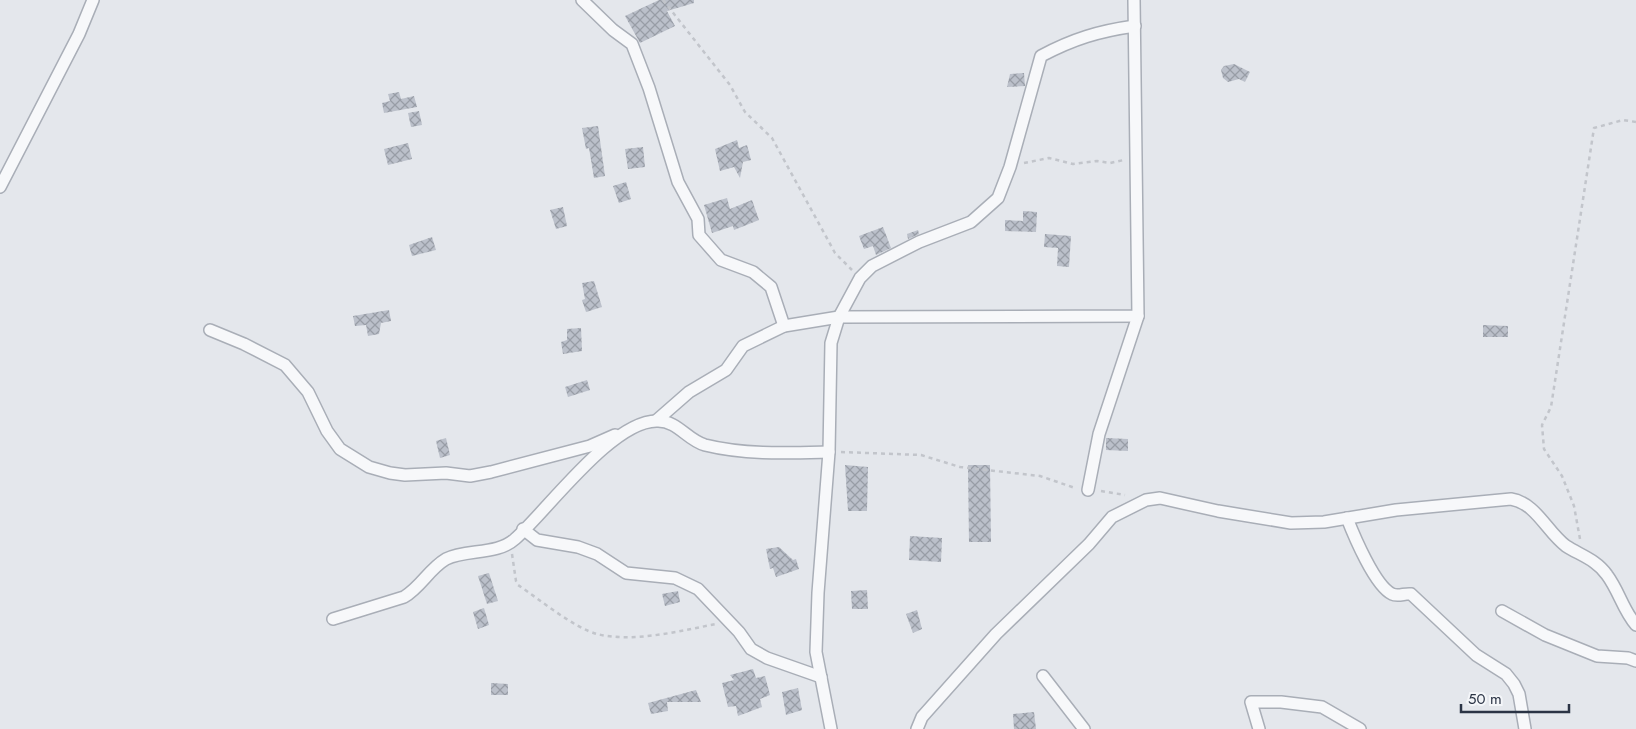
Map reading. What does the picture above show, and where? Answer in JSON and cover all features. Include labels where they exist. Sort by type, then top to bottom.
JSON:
[{"type":"street","points":[[0,187],[79,34],[93,0]]},
{"type":"street","points":[[582,0],[613,30],[632,44],[649,88],[678,182],[698,219],[699,235],[721,260],[753,272],[771,288],[784,326]]},
{"type":"street","points":[[1088,490],[1099,434],[1138,316],[1134,0]]},
{"type":"street","points":[[831,729],[816,652],[818,593],[829,452],[831,343],[839,317],[860,278],[872,266],[918,242],[971,222],[998,198],[1010,167],[1041,56],[1078,38],[1103,30],[1135,26]]},
{"type":"street","points":[[210,330],[244,344],[286,365],[308,392],[327,431],[340,449],[369,467],[405,475],[446,473],[470,476],[590,446],[657,420],[689,392],[726,370],[743,346],[784,326],[839,317],[1138,316]]},
{"type":"street","points":[[657,420],[671,423],[703,444],[780,454],[829,452]]},
{"type":"street","points":[[333,619],[404,597],[412,592],[431,570],[461,553],[494,548],[514,540],[575,474],[624,432]]},
{"type":"street","points":[[916,729],[922,717],[996,634],[1089,544],[1112,517],[1146,500],[1160,498],[1218,511],[1291,523],[1347,518],[1396,510],[1511,499],[1519,500],[1528,505],[1565,545],[1590,558],[1606,572],[1615,586],[1626,612],[1636,625]]},
{"type":"street","points":[[1347,518],[1363,557],[1389,592],[1397,595],[1411,594],[1476,655],[1506,674],[1514,684],[1520,699],[1525,729]]},
{"type":"street","points":[[523,529],[536,540],[578,546],[597,554],[626,573],[675,578],[705,594],[751,648],[767,658],[821,677]]},
{"type":"street","points":[[1502,611],[1545,635],[1597,656],[1628,658],[1636,661]]},
{"type":"street","points":[[1043,676],[1084,729]]},
{"type":"street","points":[[1260,729],[1250,702],[1281,702],[1322,707],[1360,729]]},
{"type":"path","points":[[664,0],[730,85],[745,112],[772,138],[835,253],[860,278]]},
{"type":"path","points":[[1590,558],[1578,533],[1574,506],[1562,476],[1544,449],[1542,425],[1551,407],[1594,128],[1623,120],[1636,122]]},
{"type":"path","points":[[1010,167],[1048,158],[1072,164],[1097,161],[1110,163],[1124,160],[1136,134]]},
{"type":"path","points":[[829,452],[921,455],[960,468],[1040,476],[1072,488],[1146,500]]},
{"type":"path","points":[[514,540],[512,550],[514,573],[518,585],[583,628],[598,634],[638,638],[729,622]]},
{"type":"building","points":[[659,0],[694,0],[694,3],[667,11],[675,26],[640,43],[625,16]]},
{"type":"building","points":[[1234,64],[1250,72],[1245,82],[1239,79],[1228,82],[1223,78],[1221,70],[1224,66]]},
{"type":"building","points":[[1024,73],[1025,86],[1007,87],[1010,74]]},
{"type":"building","points":[[399,92],[401,99],[414,96],[417,107],[384,113],[382,103],[390,101],[388,94]]},
{"type":"building","points":[[419,111],[422,125],[411,127],[408,113]]},
{"type":"building","points":[[598,126],[605,176],[594,178],[589,148],[586,149],[582,128]]},
{"type":"building","points":[[737,140],[739,148],[747,145],[751,160],[743,162],[740,178],[734,167],[720,171],[715,149]]},
{"type":"building","points":[[408,143],[412,159],[388,165],[384,149]]},
{"type":"building","points":[[643,147],[645,167],[628,169],[625,149]]},
{"type":"building","points":[[626,182],[631,199],[619,203],[613,186]]},
{"type":"building","points":[[727,198],[730,209],[752,200],[759,220],[734,230],[733,226],[712,233],[704,205]]},
{"type":"building","points":[[563,207],[567,226],[556,229],[550,210]]},
{"type":"building","points":[[1023,211],[1037,212],[1036,232],[1005,231],[1005,220],[1023,221]]},
{"type":"building","points":[[883,227],[891,248],[876,255],[873,246],[864,249],[859,236]]},
{"type":"building","points":[[918,230],[919,234],[908,239],[907,234]]},
{"type":"building","points":[[1045,234],[1071,236],[1069,267],[1057,266],[1058,248],[1044,247]]},
{"type":"building","points":[[432,237],[436,250],[412,256],[409,245]]},
{"type":"building","points":[[594,281],[602,307],[586,312],[582,300],[585,299],[582,283]]},
{"type":"building","points":[[389,310],[391,321],[381,323],[379,334],[368,336],[366,325],[355,326],[353,316]]},
{"type":"building","points":[[1483,325],[1508,326],[1508,337],[1483,337]]},
{"type":"building","points":[[581,328],[582,351],[563,354],[561,342],[567,340],[567,329]]},
{"type":"building","points":[[587,380],[590,390],[568,397],[565,387]]},
{"type":"building","points":[[446,438],[450,455],[440,458],[436,441]]},
{"type":"building","points":[[1106,438],[1128,439],[1128,451],[1106,450]]},
{"type":"building","points":[[845,465],[868,467],[867,511],[848,511]]},
{"type":"building","points":[[968,465],[990,465],[991,542],[969,542]]},
{"type":"building","points":[[910,536],[942,538],[941,562],[909,560]]},
{"type":"building","points":[[779,547],[793,560],[796,559],[799,569],[776,577],[773,568],[770,569],[766,549]]},
{"type":"building","points":[[489,573],[498,601],[487,604],[478,576]]},
{"type":"building","points":[[867,590],[868,609],[852,609],[851,591]]},
{"type":"building","points":[[678,591],[680,602],[665,606],[662,594]]},
{"type":"building","points":[[484,608],[489,625],[478,629],[473,612]]},
{"type":"building","points":[[917,610],[922,629],[913,633],[906,614]]},
{"type":"building","points":[[753,669],[756,678],[765,676],[770,695],[760,699],[762,707],[738,716],[736,706],[728,707],[722,683],[734,680],[730,675]]},
{"type":"building","points":[[491,683],[508,684],[508,695],[491,695]]},
{"type":"building","points":[[798,688],[802,710],[786,715],[782,692]]},
{"type":"building","points":[[696,690],[701,702],[667,702],[668,711],[651,714],[648,703]]},
{"type":"building","points":[[1034,712],[1036,729],[1014,729],[1013,714]]}]
